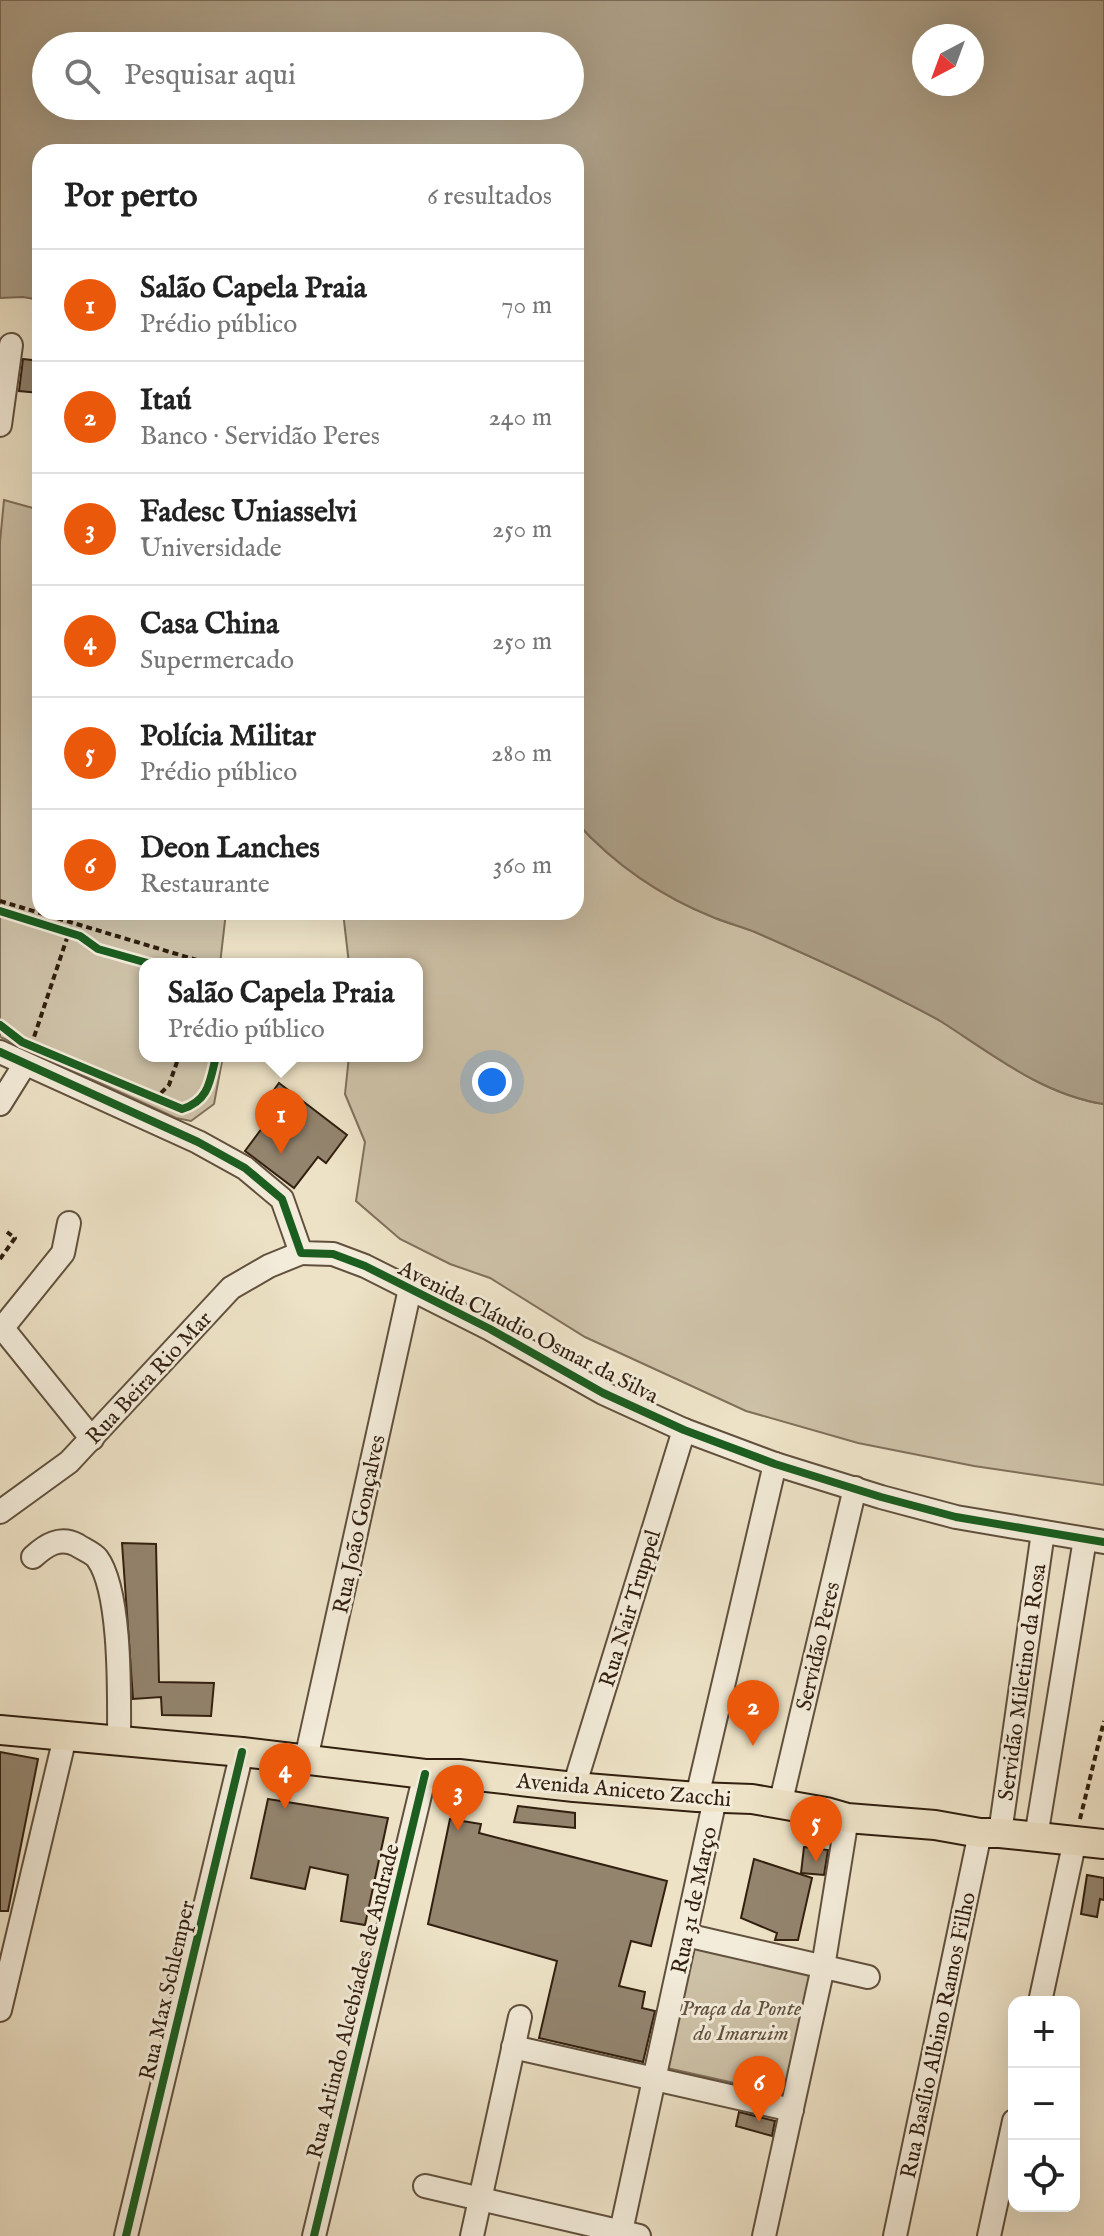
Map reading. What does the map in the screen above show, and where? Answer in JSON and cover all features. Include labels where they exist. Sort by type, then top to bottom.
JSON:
[{"type":"main road","name":"Avenida Aniceto Zacchi","points":[[0,1730],[242,1752],[425,1774],[459,1774],[574,1787],[752,1799],[847,1818],[1104,1844]]},
{"type":"street","points":[[0,425],[11,345]]},
{"type":"street","points":[[0,1104],[26,1051]]},
{"type":"street","points":[[0,1052],[26,1051],[140,1104],[226,1156],[282,1199],[301,1253]]},
{"type":"street","points":[[69,1223],[63,1253],[1,1328],[92,1439]]},
{"type":"street","name":"Avenida Cláudio Osmar da Silva","points":[[301,1253],[333,1254],[349,1259],[490,1329],[603,1393],[684,1430],[775,1464],[956,1517],[1094,1541]]},
{"type":"street","name":"Rua Beira Rio Mar","points":[[0,1512],[51,1477],[92,1439],[231,1288],[269,1266],[301,1253]]},
{"type":"street","name":"Rua João Gonçalves","points":[[306,1759],[410,1289]]},
{"type":"street","name":"Rua Nair Truppel","points":[[574,1787],[684,1430]]},
{"type":"street","name":"Rua 31 de Março","points":[[627,2235],[654,2079],[686,1935],[706,1798],[775,1464]]},
{"type":"street","name":"Servidão Peres","points":[[780,1805],[855,1488]]},
{"type":"street","name":"Servidão Miletino da Rosa","points":[[990,1833],[1043,1532]]},
{"type":"street","points":[[1036,1837],[1094,1541]]},
{"type":"street","points":[[33,1557],[47,1544],[70,1542],[96,1556],[109,1582],[119,1659],[119,1741]]},
{"type":"street","points":[[0,2010],[65,1737]]},
{"type":"street","name":"Rua Max Schlemper","points":[[126,2236],[242,1752]]},
{"type":"street","name":"Rua Arlindo Alcebíades de Andrade","points":[[314,2236],[425,1774]]},
{"type":"street","points":[[764,2236],[823,1967],[847,1818]]},
{"type":"street","name":"Rua Basílio Albino Ramos Filho","points":[[895,2236],[990,1833]]},
{"type":"street","points":[[1041,1996],[1075,1840]]},
{"type":"street","points":[[686,1935],[868,1977]]},
{"type":"street","points":[[472,2236],[520,2017]]},
{"type":"street","points":[[513,2047],[792,2110]]},
{"type":"street","points":[[989,2236],[1010,2140]]},
{"type":"street","points":[[425,2186],[627,2235]]},
{"type":"path","points":[[0,901],[32,911]]},
{"type":"path","points":[[0,911],[41,924]]},
{"type":"path","points":[[62,920],[188,958]]},
{"type":"path","points":[[45,1051],[26,1051],[72,923]]},
{"type":"path","points":[[55,928],[80,936]]},
{"type":"path","points":[[140,1104],[159,1100],[169,1085],[177,1062]]},
{"type":"path","points":[[140,1104],[159,1100]]},
{"type":"path","points":[[0,1259],[15,1238],[7,1232]]},
{"type":"path","points":[[1075,1840],[1104,1721]]},
{"type":"green space","points":[[4,500],[32,508],[32,920],[225,920],[221,958],[139,958],[139,1062],[222,1062],[214,1104],[191,1121],[176,1118],[0,1037],[0,542]]},
{"type":"green space","points":[[584,830],[640,878],[676,900],[877,988],[942,1022],[1039,1083],[1104,1104],[1104,1485],[974,1466],[858,1443],[746,1411],[585,1337],[490,1278],[450,1264],[400,1239],[356,1201],[365,1142],[345,1094],[348,1062],[423,1062],[423,958],[348,958],[344,920],[584,920]]},
{"type":"green space","name":"Praça da Ponte do Imaruim","points":[[695,1945],[815,1972],[788,2095],[667,2068]]},
{"type":"shaded area","points":[[0,0],[1104,0],[1104,1104],[1039,1083],[942,1022],[877,988],[676,900],[640,878],[584,830],[584,144],[32,144],[32,299],[0,298]]},
{"type":"building","points":[[23,359],[32,360],[32,392],[19,391]]},
{"type":"building","points":[[279,1083],[347,1135],[326,1163],[318,1157],[294,1188],[245,1151],[268,1120],[258,1112]]},
{"type":"building","points":[[122,1543],[156,1544],[159,1682],[214,1683],[211,1716],[162,1715],[161,1697],[133,1699]]},
{"type":"building","points":[[0,1752],[38,1759],[8,1911],[0,1911]]},
{"type":"building","points":[[268,1799],[388,1818],[365,1925],[341,1921],[348,1875],[310,1867],[305,1889],[251,1878]]},
{"type":"building","points":[[518,1806],[575,1813],[575,1828],[514,1822]]},
{"type":"building","points":[[450,1819],[481,1824],[479,1833],[667,1881],[651,1946],[631,1941],[619,1986],[645,1992],[642,2008],[655,2011],[643,2062],[539,2038],[557,1961],[428,1924]]},
{"type":"building","points":[[804,1847],[828,1850],[824,1875],[801,1873]]},
{"type":"building","points":[[754,1859],[812,1878],[798,1940],[775,1940],[777,1933],[741,1918]]},
{"type":"building","points":[[1087,1875],[1104,1878],[1104,1900],[1100,1899],[1097,1917],[1081,1914]]},
{"type":"building","points":[[739,2112],[775,2121],[772,2136],[736,2126]]},
{"type":"cycle path","points":[[0,911],[80,936],[98,949],[139,961]]},
{"type":"cycle path","points":[[0,1025],[22,1042],[182,1109],[203,1095],[215,1062]]},
{"type":"cycle path","points":[[0,1052],[198,1142],[245,1168],[282,1199],[301,1253],[333,1254],[365,1266],[490,1329],[603,1393],[684,1430],[775,1464],[881,1497],[956,1517],[1104,1542]]},
{"type":"cycle path","points":[[126,2236],[242,1752]]},
{"type":"cycle path","points":[[314,2236],[425,1774]]},
{"type":"place","name":"Salão Capela Praia","points":[[281,1154]]},
{"type":"place","name":"Itaú","points":[[753,1746]]},
{"type":"place","name":"Casa China","points":[[285,1809]]},
{"type":"place","name":"Fadesc Uniasselvi","points":[[458,1831]]},
{"type":"place","name":"Polícia Militar","points":[[816,1862]]},
{"type":"place","name":"Deon Lanches","points":[[759,2122]]}]
